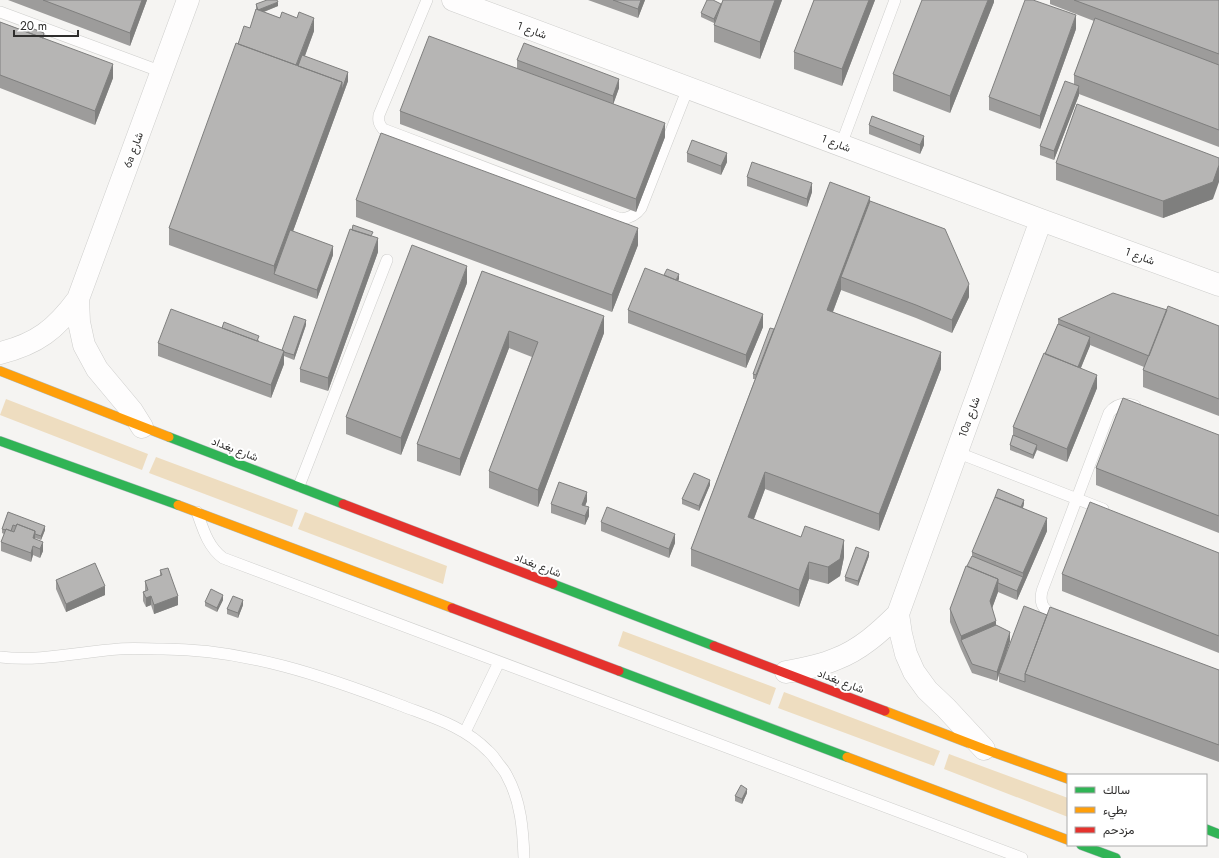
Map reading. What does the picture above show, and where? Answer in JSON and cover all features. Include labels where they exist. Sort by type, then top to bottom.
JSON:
[{"type":"main road","name":"شارع بغداد","points":[[0,371],[984,749],[1067,779]]},
{"type":"main road","points":[[0,441],[196,512],[1067,840]]},
{"type":"main road","points":[[1207,829],[1219,834]]},
{"type":"main road","points":[[1084,846],[1116,858]]},
{"type":"street","name":"6a شارع","points":[[0,353],[14,350],[34,341],[51,330],[66,316],[78,299],[188,0]]},
{"type":"street","name":"شارع 1","points":[[453,0],[1040,220],[1219,285]]},
{"type":"street","name":"10a شارع","points":[[786,672],[814,667],[837,659],[859,647],[880,632],[898,614],[1040,220]]},
{"type":"street","name":"6a شارع","points":[[78,299],[79,322],[84,345],[97,369],[132,411],[142,426]]},
{"type":"street","name":"10a شارع","points":[[898,614],[906,654],[914,672],[927,690],[984,749]]},
{"type":"lane","points":[[427,0],[379,115],[378,120],[383,129],[622,219],[638,213],[641,208],[688,88]]},
{"type":"lane","points":[[841,145],[895,0]]},
{"type":"lane","points":[[0,12],[162,72]]},
{"type":"lane","points":[[299,486],[387,260]]},
{"type":"lane","points":[[1074,622],[1048,612],[1041,603],[1041,597],[1109,413],[1118,405],[1124,404],[1144,410]]},
{"type":"lane","points":[[956,452],[1112,513]]},
{"type":"lane","points":[[196,512],[208,542],[217,554],[223,558],[1022,858]]},
{"type":"lane","points":[[0,658],[30,658],[119,649],[164,649],[217,652],[252,658],[297,669],[447,723],[465,732],[489,751],[507,776],[518,804],[523,834],[524,858]]},
{"type":"lane","points":[[465,732],[499,662]]},
{"type":"shaded area","points":[[6,399],[148,454],[142,470],[0,415]]},
{"type":"shaded area","points":[[156,457],[298,510],[292,527],[149,473]]},
{"type":"shaded area","points":[[305,512],[447,566],[443,584],[298,529]]},
{"type":"shaded area","points":[[623,631],[776,688],[770,705],[618,646]]},
{"type":"shaded area","points":[[784,692],[940,751],[934,766],[778,708]]},
{"type":"shaded area","points":[[949,754],[1067,798],[1067,817],[944,769]]},
{"type":"building","points":[[43,0],[142,0],[130,33]]},
{"type":"building","points":[[267,0],[277,0],[278,2],[258,10],[256,4]]},
{"type":"building","points":[[613,0],[641,0],[638,9]]},
{"type":"building","points":[[707,0],[713,0],[721,4],[714,19],[701,13]]},
{"type":"building","points":[[723,0],[775,0],[760,42],[714,25]]},
{"type":"building","points":[[814,0],[869,0],[842,69],[794,52]]},
{"type":"building","points":[[922,0],[988,0],[950,96],[893,74]]},
{"type":"building","points":[[1025,0],[1033,0],[1076,15],[1040,116],[989,97]]},
{"type":"building","points":[[1074,0],[1219,0],[1219,54]]},
{"type":"building","points":[[256,9],[280,18],[282,12],[297,18],[299,12],[314,18],[296,65],[238,44],[244,26],[250,28]]},
{"type":"building","points":[[1095,18],[1219,65],[1219,130],[1074,75]]},
{"type":"building","points":[[0,22],[113,64],[95,111],[0,75]]},
{"type":"building","points":[[24,25],[44,33],[43,38],[21,30]]},
{"type":"building","points":[[429,36],[665,123],[636,199],[400,111]]},
{"type":"building","points":[[236,43],[342,82],[274,266],[169,228]]},
{"type":"building","points":[[524,43],[619,79],[613,96],[517,60]]},
{"type":"building","points":[[302,55],[348,72],[342,90],[342,82],[298,66]]},
{"type":"building","points":[[1065,81],[1079,86],[1054,151],[1040,146]]},
{"type":"building","points":[[1077,104],[1219,158],[1219,165],[1213,182],[1163,201],[1056,163]]},
{"type":"building","points":[[872,116],[924,136],[920,145],[869,125]]},
{"type":"building","points":[[381,133],[638,228],[612,295],[356,200]]},
{"type":"building","points":[[692,140],[727,153],[721,166],[687,153]]},
{"type":"building","points":[[752,162],[812,183],[807,199],[747,177]]},
{"type":"building","points":[[830,182],[870,197],[827,310],[941,352],[879,514],[765,472],[748,517],[801,537],[805,526],[844,540],[840,559],[828,567],[809,562],[799,590],[691,549]]},
{"type":"building","points":[[870,201],[945,229],[969,284],[952,320],[841,277]]},
{"type":"building","points":[[353,225],[373,232],[371,236],[352,230]]},
{"type":"building","points":[[350,229],[378,238],[328,378],[300,369]]},
{"type":"building","points":[[290,230],[333,246],[317,290],[274,274]]},
{"type":"building","points":[[412,245],[467,266],[401,438],[346,417]]},
{"type":"building","points":[[645,268],[763,314],[746,355],[628,310]]},
{"type":"building","points":[[667,269],[679,274],[676,280],[664,275]]},
{"type":"building","points":[[482,271],[604,316],[538,490],[489,471],[538,342],[509,331],[460,459],[417,444]]},
{"type":"building","points":[[1113,293],[1167,310],[1149,356],[1058,319]]},
{"type":"building","points":[[1168,306],[1219,326],[1219,399],[1143,370]]},
{"type":"building","points":[[171,309],[284,351],[271,385],[158,343]]},
{"type":"building","points":[[294,316],[306,320],[294,355],[282,350]]},
{"type":"building","points":[[224,322],[259,336],[257,341],[222,328]]},
{"type":"building","points":[[1058,324],[1090,337],[1078,367],[1045,354]]},
{"type":"building","points":[[770,328],[774,329],[756,375],[753,374]]},
{"type":"building","points":[[1044,353],[1097,375],[1067,449],[1013,427]]},
{"type":"building","points":[[1123,398],[1219,435],[1219,516],[1096,468]]},
{"type":"building","points":[[1013,435],[1037,445],[1033,455],[1010,445]]},
{"type":"building","points":[[694,473],[710,480],[699,506],[682,499]]},
{"type":"building","points":[[559,482],[587,492],[582,505],[589,507],[585,516],[551,504]]},
{"type":"building","points":[[998,489],[1024,500],[1021,507],[995,497]]},
{"type":"building","points":[[995,497],[1047,518],[1023,573],[972,552]]},
{"type":"building","points":[[1090,502],[1219,553],[1219,636],[1062,574]]},
{"type":"building","points":[[607,507],[675,534],[669,549],[601,522]]},
{"type":"building","points":[[8,512],[45,526],[41,536],[35,534],[35,531],[17,524],[16,526],[13,525],[11,531],[2,529]]},
{"type":"building","points":[[17,524],[35,531],[33,538],[43,542],[40,549],[33,546],[31,553],[1,542],[6,529],[14,532]]},
{"type":"building","points":[[856,547],[869,552],[858,581],[845,577]]},
{"type":"building","points":[[972,556],[1023,577],[1017,591],[998,583],[998,579],[967,566]]},
{"type":"building","points":[[95,563],[105,586],[66,604],[56,580]]},
{"type":"building","points":[[966,566],[998,579],[990,601],[996,621],[961,636],[950,609]]},
{"type":"building","points":[[168,568],[178,596],[154,605],[151,596],[146,598],[143,592],[148,590],[145,581],[162,575],[160,570]]},
{"type":"building","points":[[211,589],[223,595],[217,608],[205,602]]},
{"type":"building","points":[[233,596],[243,600],[238,613],[227,609]]},
{"type":"building","points":[[1024,606],[1047,615],[1025,674],[1025,682],[999,673]]},
{"type":"building","points":[[1050,607],[1219,670],[1219,745],[1025,674]]},
{"type":"building","points":[[996,625],[1010,632],[997,672],[972,664],[961,640]]},
{"type":"building","points":[[741,785],[747,789],[742,799],[735,796]]},
{"type":"traffic: fast","points":[[169,437],[343,504]]},
{"type":"traffic: fast","points":[[0,441],[178,505]]},
{"type":"traffic: fast","points":[[553,584],[714,646]]},
{"type":"traffic: fast","points":[[619,671],[847,757]]},
{"type":"traffic: fast","points":[[1207,829],[1219,834]]},
{"type":"traffic: fast","points":[[1084,846],[1116,858]]},
{"type":"traffic: slow","points":[[0,371],[169,437]]},
{"type":"traffic: slow","points":[[178,505],[452,608]]},
{"type":"traffic: slow","points":[[885,711],[1067,779]]},
{"type":"traffic: slow","points":[[847,757],[1067,840]]},
{"type":"traffic: jam","points":[[343,504],[553,584]]},
{"type":"traffic: jam","points":[[452,608],[619,671]]},
{"type":"traffic: jam","points":[[714,646],[885,711]]}]
